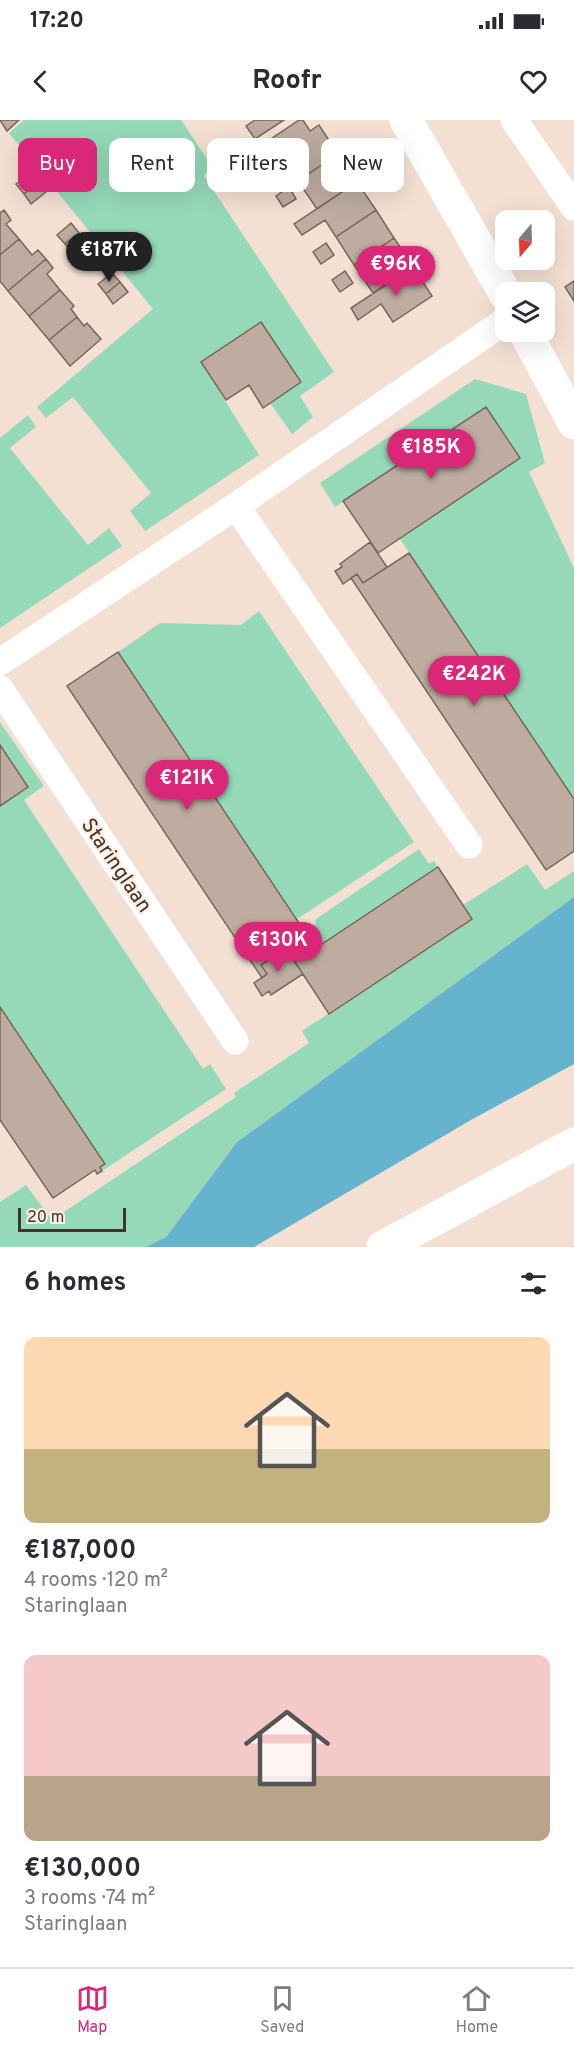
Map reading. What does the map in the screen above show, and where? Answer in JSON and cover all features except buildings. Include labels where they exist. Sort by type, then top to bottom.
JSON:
[{"type":"street","points":[[406,120],[499,282]]},
{"type":"street","points":[[514,120],[574,207]]},
{"type":"street","points":[[0,662],[236,506],[495,328]]},
{"type":"street","points":[[530,342],[574,423]]},
{"type":"street","points":[[236,506],[469,845]]},
{"type":"street","name":"Staringlaan","points":[[0,689],[235,1041]]},
{"type":"street","points":[[383,1247],[574,1144]]},
{"type":"green space","points":[[24,120],[181,120],[193,138],[109,138],[109,192],[195,192],[195,141],[207,159],[207,171],[204,176],[207,181],[207,192],[215,192],[334,372],[300,396],[313,417],[292,434],[270,403],[301,382],[261,322],[201,362],[259,455],[145,531],[130,511],[151,493],[73,397],[46,418],[37,407],[153,309],[57,192],[97,192],[97,138],[18,138],[18,144],[9,133]]},
{"type":"green space","points":[[475,379],[526,394],[545,463],[529,472],[574,568],[574,799],[400,539],[520,458],[486,407],[335,507],[320,483]]},
{"type":"green space","points":[[28,415],[36,427],[10,448],[88,545],[109,528],[122,546],[0,628],[0,438]]},
{"type":"green space","points":[[259,611],[414,842],[297,919],[118,652],[160,623],[241,625]]},
{"type":"green space","points":[[0,722],[44,786],[24,800],[203,1069],[210,1064],[226,1089],[102,1171],[0,1007]]},
{"type":"green space","points":[[419,849],[429,864],[434,861],[438,867],[323,943],[314,929],[316,919]]},
{"type":"green space","points":[[527,864],[545,890],[574,871],[574,897],[237,1142],[166,1237],[146,1247],[0,1247],[0,1202],[26,1185],[52,1220],[236,1097],[234,1093],[309,1043],[302,1031],[472,919],[463,905]]},
{"type":"water","points":[[574,897],[574,1064],[471,1120],[254,1247],[146,1247],[166,1237],[237,1142]]}]
